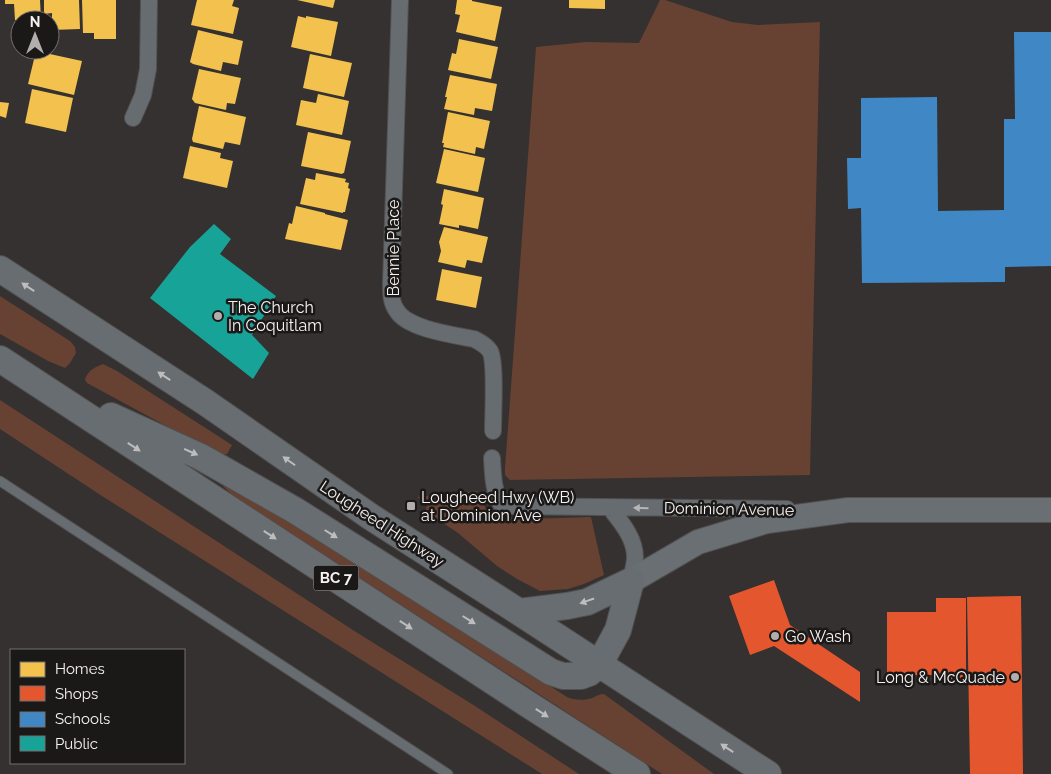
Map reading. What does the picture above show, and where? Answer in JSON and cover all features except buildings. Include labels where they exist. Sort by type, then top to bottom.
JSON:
[{"type":"main road","name":"Lougheed Highway","points":[[0,269],[205,402],[371,517],[768,774]]},
{"type":"main road","name":"BC 7","points":[[0,359],[526,704],[637,774]]},
{"type":"main road","points":[[34,382],[202,457],[296,511],[551,672],[563,676],[580,676],[589,673],[599,664],[618,630],[631,581]]},
{"type":"main road","points":[[519,612],[586,602],[631,581]]},
{"type":"street","points":[[133,118],[143,94],[148,69],[149,0]]},
{"type":"street","name":"Bennie Place","points":[[400,0],[391,284],[393,304],[400,315],[414,324],[474,339],[490,351],[493,364],[493,431]]},
{"type":"street","name":"Dominion Avenue","points":[[492,458],[494,485],[502,506],[1051,510]]},
{"type":"street","points":[[610,508],[625,527],[633,543],[635,559],[631,581]]},
{"type":"street","name":"Dominion Avenue","points":[[631,581],[698,542],[767,521],[848,510]]},
{"type":"lane","points":[[0,481],[448,774]]},
{"type":"shaded area","points":[[660,0],[732,22],[758,25],[820,22],[810,475],[510,480],[505,475],[505,468],[536,47],[586,42],[639,43]]},
{"type":"shaded area","points":[[0,296],[70,341],[75,347],[76,353],[65,368],[48,361],[0,334]]},
{"type":"shaded area","points":[[103,364],[117,371],[232,445],[227,454],[218,454],[87,383],[85,380],[89,372]]},
{"type":"shaded area","points":[[0,400],[356,632],[579,774],[542,774],[102,496],[0,429]]},
{"type":"shaded area","points":[[228,485],[273,508],[567,697],[586,700],[604,694],[714,774],[662,774],[232,495],[223,486]]},
{"type":"shaded area","points":[[477,491],[486,509],[498,516],[524,518],[591,517],[604,575],[568,589],[540,591],[497,566],[458,533],[425,511],[428,504],[417,497]]},
{"type":"place","name":"The Church In Coquitlam","points":[[218,316]]},
{"type":"place","name":"Lougheed Hwy (WB) at Dominion Ave","points":[[411,506]]},
{"type":"place","name":"Go Wash","points":[[775,636]]},
{"type":"place","name":"Long & McQuade","points":[[1015,677]]}]
